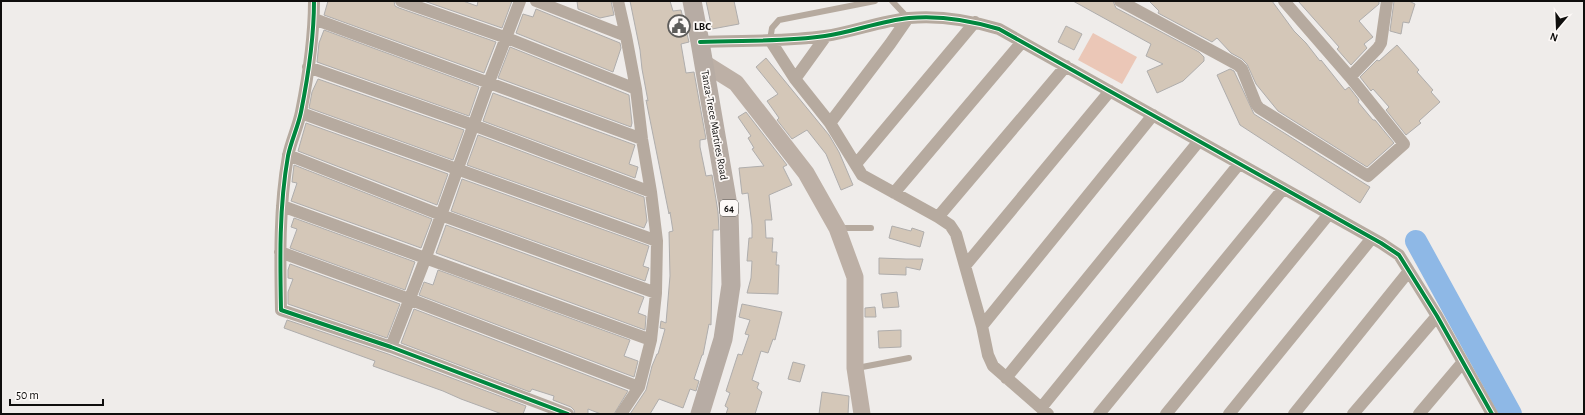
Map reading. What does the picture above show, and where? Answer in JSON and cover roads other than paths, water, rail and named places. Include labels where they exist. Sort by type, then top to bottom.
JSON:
[{"type":"main road","name":"Tanza-Trece Martires Road","points":[[692,1],[729,211],[731,285],[723,339],[700,414]]},
{"type":"street","points":[[314,1],[314,19],[301,113],[288,155],[282,206],[280,252],[281,310],[391,347],[568,414]]},
{"type":"street","points":[[401,1],[507,38],[636,90]]},
{"type":"street","points":[[391,347],[426,257],[456,170],[520,1]]},
{"type":"street","points":[[536,1],[626,36]]},
{"type":"street","points":[[618,1],[636,90],[642,139],[652,192],[657,241],[656,293],[651,340],[638,388],[621,414]]},
{"type":"street","points":[[1120,1],[1238,65],[1242,69],[1259,108],[1368,176],[1404,144],[1350,77],[1284,1]]},
{"type":"street","points":[[1350,77],[1378,48],[1387,1]]},
{"type":"street","points":[[700,42],[770,40],[826,36],[908,18],[944,18],[975,22],[998,29],[1372,238],[1399,255],[1463,362],[1489,412]]},
{"type":"street","points":[[830,123],[908,18]]},
{"type":"street","points":[[314,19],[642,139]]},
{"type":"street","points":[[856,164],[975,22]]},
{"type":"street","points":[[795,79],[826,36]]},
{"type":"street","points":[[770,40],[795,79],[830,123],[862,175],[950,225],[956,234],[982,326],[988,355],[993,366],[1045,411],[1239,164]]},
{"type":"street","points":[[894,193],[1022,42]]},
{"type":"street","points":[[704,63],[736,83],[806,173],[837,228],[855,277],[855,368],[862,414]]},
{"type":"street","points":[[938,217],[1066,66]]},
{"type":"street","points":[[308,67],[473,125],[652,192]]},
{"type":"street","points":[[965,266],[1110,91]]},
{"type":"street","points":[[301,113],[657,241]]},
{"type":"street","points":[[982,326],[1153,115]]},
{"type":"street","points":[[1006,378],[1198,142]]},
{"type":"street","points":[[288,155],[440,215],[656,293]]},
{"type":"street","points":[[1099,414],[1283,189]]},
{"type":"street","points":[[282,206],[426,257],[651,340]]},
{"type":"street","points":[[1166,414],[1329,214]]},
{"type":"street","points":[[1229,414],[1372,238]]},
{"type":"street","points":[[280,252],[409,299],[638,388]]},
{"type":"street","points":[[1294,414],[1409,271]]},
{"type":"street","points":[[1354,414],[1436,316]]},
{"type":"street","points":[[1419,414],[1463,362]]},
{"type":"lane","points":[[770,40],[772,28],[779,20],[875,1]]},
{"type":"lane","points":[[892,1],[908,18]]},
{"type":"lane","points":[[837,228],[871,228]]},
{"type":"lane","points":[[855,368],[909,358]]},
{"type":"waterway","points":[[1416,241],[1511,414]]},
{"type":"place","name":"LBC","points":[[679,26]]}]
